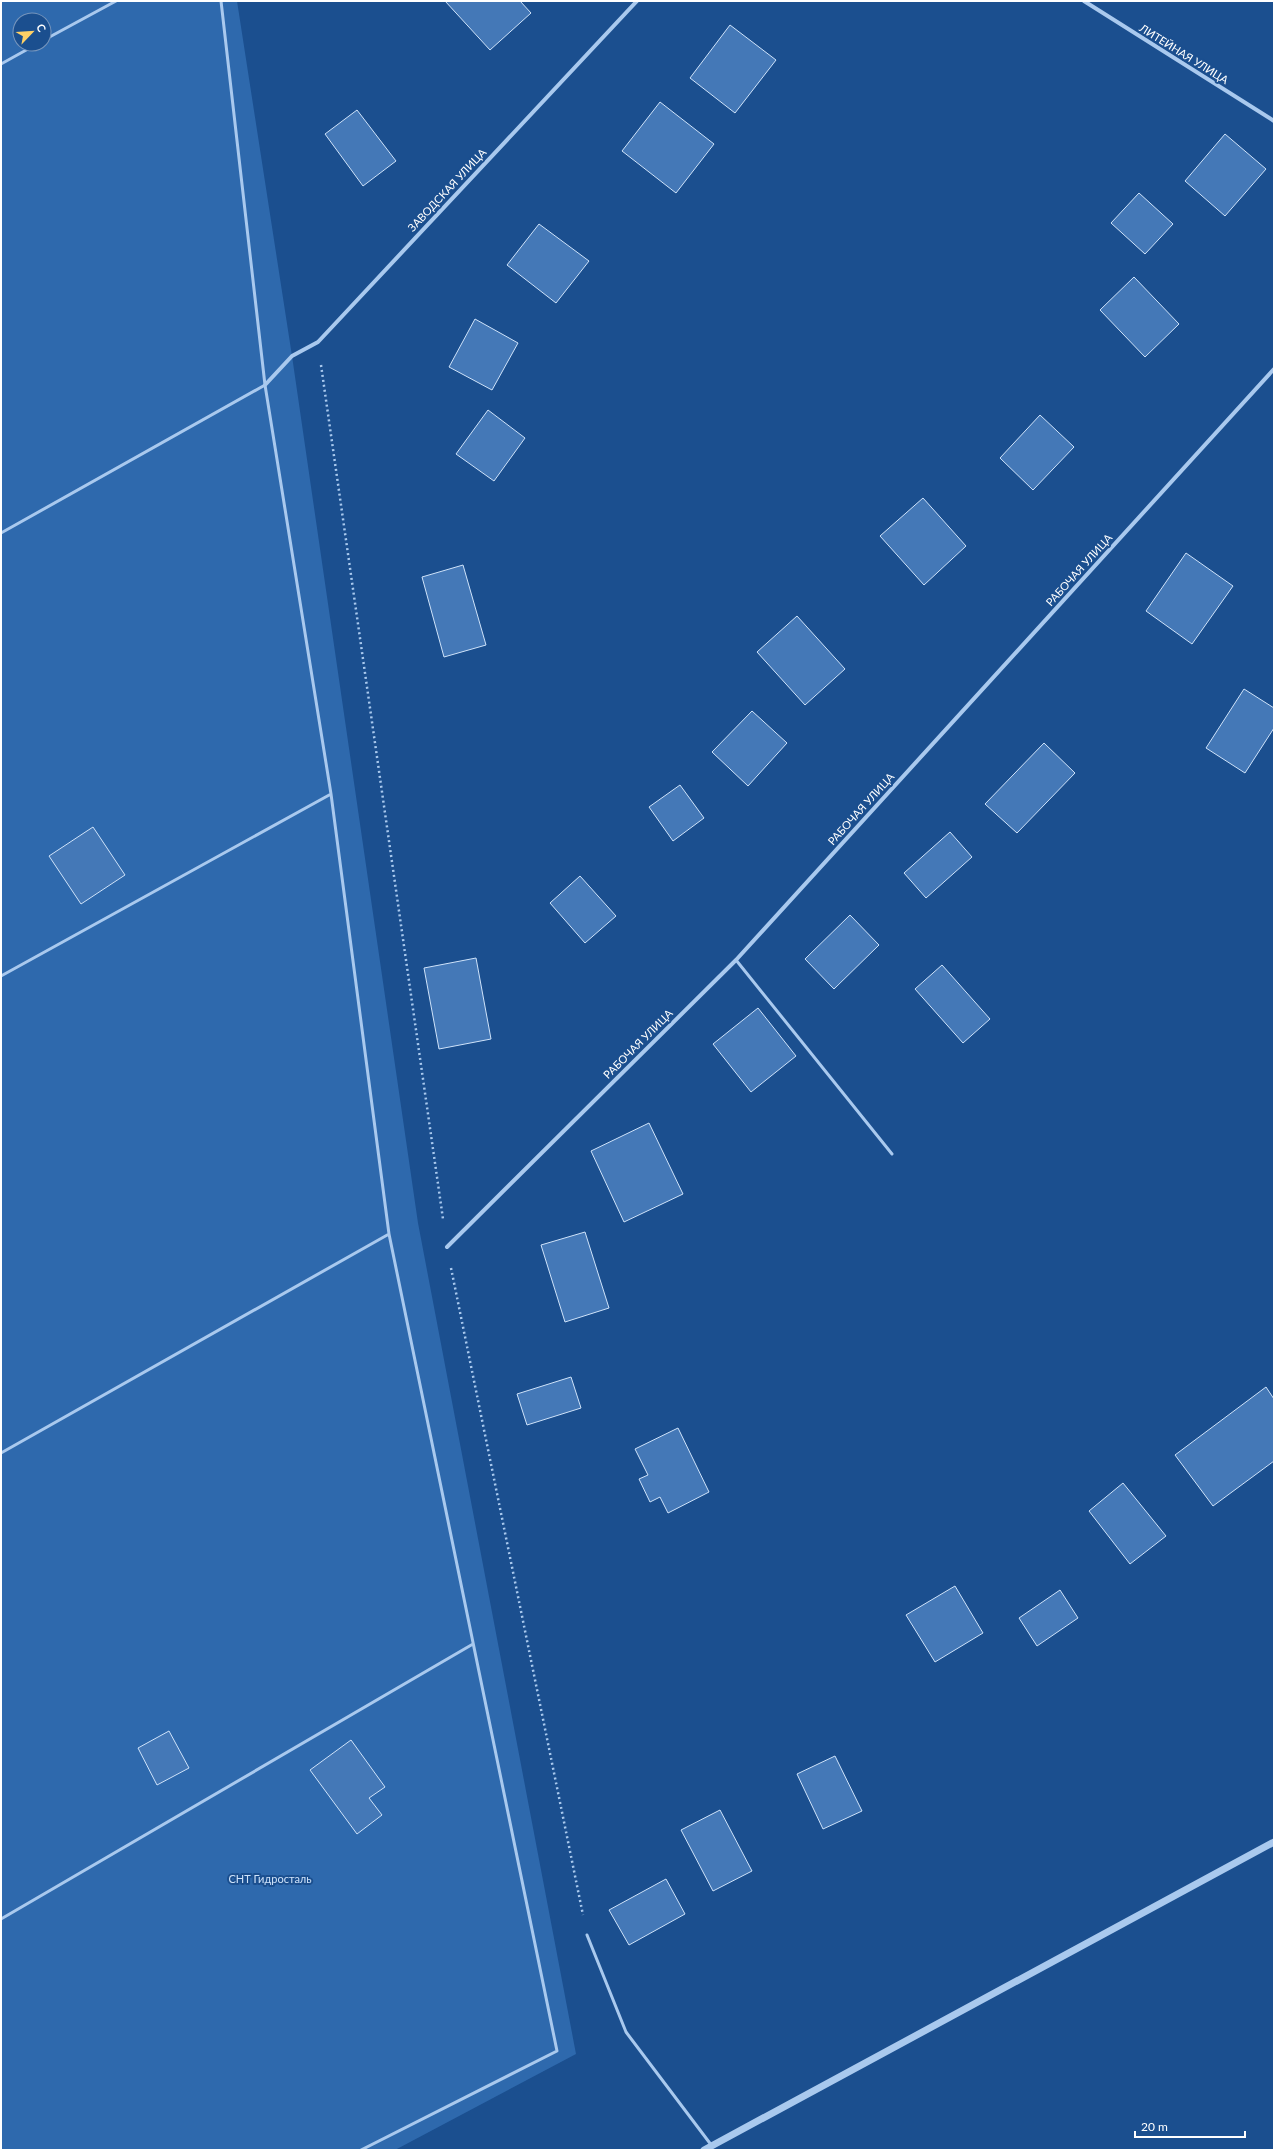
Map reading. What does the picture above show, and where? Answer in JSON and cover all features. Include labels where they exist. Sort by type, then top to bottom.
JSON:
[{"type":"street","name":"ЗАВОДСКАЯ УЛИЦА","points":[[265,385],[292,356],[318,342],[637,1]]},
{"type":"street","name":"ЛИТЕЙНАЯ УЛИЦА","points":[[1084,1],[1274,122]]},
{"type":"street","name":"РАБОЧАЯ УЛИЦА","points":[[446,1247],[736,960],[1274,370]]},
{"type":"street","points":[[704,2150],[1274,1842]]},
{"type":"lane","points":[[52,36],[116,1]]},
{"type":"lane","points":[[221,1],[265,385],[331,794],[389,1234],[557,2051],[361,2150]]},
{"type":"lane","points":[[1,64],[23,52]]},
{"type":"lane","points":[[1,533],[265,385]]},
{"type":"lane","points":[[1,976],[331,794]]},
{"type":"lane","points":[[736,960],[892,1154]]},
{"type":"lane","points":[[1,1453],[389,1234]]},
{"type":"lane","points":[[1,1919],[473,1644]]},
{"type":"lane","points":[[587,1935],[626,2032],[712,2146]]},
{"type":"path","points":[[318,342],[446,1247],[587,1935]]},
{"type":"green space","name":"СНТ Гидросталь","points":[[1,1],[237,1],[292,356],[418,1223],[576,2054],[395,2150],[1,2150]]},
{"type":"building","points":[[445,1],[520,1],[531,13],[490,50]]},
{"type":"building","points":[[730,25],[776,60],[735,113],[690,78]]},
{"type":"building","points":[[660,102],[714,144],[676,193],[622,151]]},
{"type":"building","points":[[357,110],[396,161],[363,186],[325,134]]},
{"type":"building","points":[[1225,134],[1266,169],[1225,216],[1185,181]]},
{"type":"building","points":[[1139,193],[1173,224],[1145,254],[1111,223]]},
{"type":"building","points":[[539,224],[589,261],[556,303],[507,265]]},
{"type":"building","points":[[1134,277],[1179,324],[1145,357],[1100,310]]},
{"type":"building","points":[[475,319],[518,343],[492,390],[449,367]]},
{"type":"building","points":[[488,410],[525,438],[494,481],[456,454]]},
{"type":"building","points":[[1040,415],[1074,447],[1033,490],[1000,458]]},
{"type":"building","points":[[923,498],[966,546],[924,585],[880,536]]},
{"type":"building","points":[[1186,553],[1233,586],[1192,644],[1146,611]]},
{"type":"building","points":[[463,565],[486,645],[444,657],[422,577]]},
{"type":"building","points":[[797,616],[845,669],[805,705],[757,652]]},
{"type":"building","points":[[1244,689],[1274,708],[1274,728],[1245,773],[1206,748]]},
{"type":"building","points":[[752,711],[787,743],[748,786],[712,752]]},
{"type":"building","points":[[1044,743],[1075,773],[1017,833],[985,804]]},
{"type":"building","points":[[680,785],[704,818],[673,841],[649,807]]},
{"type":"building","points":[[93,827],[125,875],[81,904],[49,856]]},
{"type":"building","points":[[950,832],[972,857],[926,898],[904,873]]},
{"type":"building","points":[[580,876],[616,916],[585,943],[550,903]]},
{"type":"building","points":[[850,915],[879,945],[834,989],[805,959]]},
{"type":"building","points":[[476,958],[491,1039],[439,1049],[424,968]]},
{"type":"building","points":[[942,965],[990,1019],[963,1043],[915,989]]},
{"type":"building","points":[[758,1008],[796,1056],[751,1092],[713,1044]]},
{"type":"building","points":[[649,1123],[683,1194],[624,1222],[591,1151]]},
{"type":"building","points":[[585,1232],[609,1308],[565,1322],[541,1245]]},
{"type":"building","points":[[571,1377],[581,1408],[527,1425],[517,1394]]},
{"type":"building","points":[[1266,1387],[1274,1399],[1274,1461],[1213,1506],[1175,1455]]},
{"type":"building","points":[[678,1428],[709,1492],[668,1513],[660,1497],[650,1502],[639,1479],[648,1475],[635,1449]]},
{"type":"building","points":[[1123,1483],[1166,1536],[1130,1564],[1089,1511]]},
{"type":"building","points":[[955,1586],[983,1633],[935,1662],[906,1615]]},
{"type":"building","points":[[1060,1590],[1078,1618],[1037,1646],[1019,1618]]},
{"type":"building","points":[[169,1731],[189,1768],[157,1785],[138,1748]]},
{"type":"building","points":[[351,1740],[385,1787],[369,1798],[382,1815],[357,1834],[310,1770]]},
{"type":"building","points":[[835,1756],[862,1811],[823,1829],[797,1774]]},
{"type":"building","points":[[720,1810],[752,1871],[713,1891],[681,1830]]},
{"type":"building","points":[[666,1879],[685,1914],[629,1945],[609,1910]]}]
